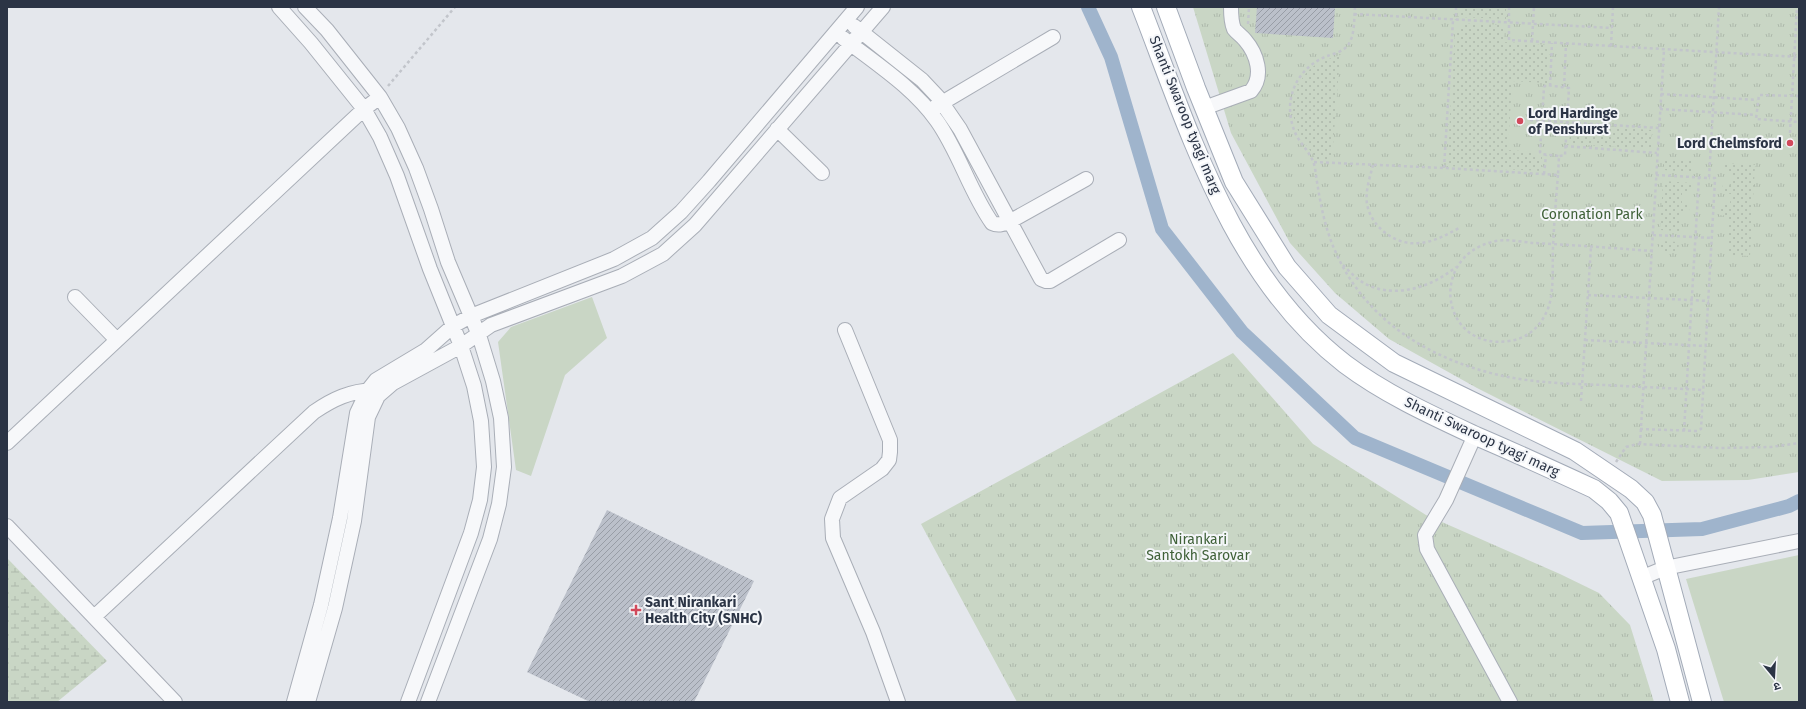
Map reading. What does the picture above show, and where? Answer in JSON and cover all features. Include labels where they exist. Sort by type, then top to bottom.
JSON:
[{"type":"main road","name":"Shanti Swaroop tyagi marg","points":[[1141,7],[1197,152],[1233,228],[1284,306],[1344,363],[1420,410],[1594,489],[1609,501],[1619,513],[1636,561],[1666,649],[1680,702]]},
{"type":"main road","name":"Shanti Swaroop tyagi marg","points":[[1166,7],[1234,182],[1286,267],[1329,315],[1394,363],[1575,452],[1609,473],[1631,489],[1645,502],[1652,516],[1702,702]]},
{"type":"street","points":[[279,7],[311,43],[364,109],[380,137],[398,176],[430,269],[461,346],[474,386],[482,421],[484,467],[480,500],[471,533],[408,702]]},
{"type":"street","points":[[305,7],[326,30],[380,97],[398,128],[416,168],[448,262],[479,335],[493,381],[501,418],[504,467],[499,504],[490,539],[428,702]]},
{"type":"street","points":[[294,702],[321,605],[340,518],[357,413],[368,390],[376,380],[426,350],[453,326],[471,316],[614,259],[652,238],[681,212],[857,7]]},
{"type":"street","points":[[308,702],[335,608],[354,521],[368,417],[372,406],[384,389],[433,360],[461,346],[479,335],[491,325],[607,282],[634,270],[663,254],[695,225],[883,7]]},
{"type":"street","points":[[1204,108],[1251,91],[1256,85],[1258,66],[1254,52],[1246,40],[1235,29],[1232,21],[1231,7]]},
{"type":"street","points":[[846,19],[922,80],[942,102],[960,129],[1041,279],[1050,281],[1119,240]]},
{"type":"street","points":[[835,32],[910,90],[930,110],[948,137],[988,219],[995,225],[1009,222],[1086,179]]},
{"type":"street","points":[[930,110],[1053,37]]},
{"type":"street","points":[[7,442],[364,109],[380,97]]},
{"type":"street","points":[[769,109],[780,125],[822,173]]},
{"type":"street","points":[[626,253],[634,270]]},
{"type":"street","points":[[75,297],[117,340]]},
{"type":"street","points":[[845,330],[890,440],[890,452],[889,460],[882,469],[840,498],[832,519],[833,538],[873,632],[898,702]]},
{"type":"street","points":[[94,617],[314,412],[330,401],[346,394],[384,389]]},
{"type":"street","points":[[1475,435],[1446,500],[1425,535],[1425,542],[1427,549],[1510,702]]},
{"type":"street","points":[[7,526],[175,702]]},
{"type":"street","points":[[1641,578],[1664,564],[1799,540]]},
{"type":"street","points":[[434,634],[451,641]]},
{"type":"path","points":[[380,97],[455,7]]},
{"type":"path","points":[[1355,7],[1352,34],[1349,44],[1341,51],[1314,62],[1306,68],[1298,79],[1292,94],[1290,107],[1295,132],[1314,162],[1326,226],[1340,262],[1363,299],[1378,315],[1400,332],[1430,349],[1466,365],[1503,376],[1537,382],[1703,390]]},
{"type":"path","points":[[1444,168],[1456,7]]},
{"type":"path","points":[[1509,7],[1508,39],[1566,44],[1799,57]]},
{"type":"path","points":[[1532,41],[1534,7]]},
{"type":"path","points":[[1611,46],[1613,7]]},
{"type":"path","points":[[1708,178],[1719,7]]},
{"type":"path","points":[[1790,133],[1798,10]]},
{"type":"path","points":[[1354,14],[1612,28]]},
{"type":"path","points":[[1550,86],[1552,42]]},
{"type":"path","points":[[1564,87],[1566,44]]},
{"type":"path","points":[[1640,444],[1658,128],[1664,50]]},
{"type":"path","points":[[1544,87],[1564,87],[1568,87],[1569,89],[1564,155],[1559,156],[1541,154],[1544,87]]},
{"type":"path","points":[[1661,94],[1757,100]]},
{"type":"path","points":[[1799,96],[1760,94],[1758,95],[1757,100],[1756,115],[1757,120],[1799,122]]},
{"type":"path","points":[[1660,109],[1756,115]]},
{"type":"path","points":[[1530,120],[1658,128]]},
{"type":"path","points":[[1565,146],[1657,153]]},
{"type":"path","points":[[1544,174],[1546,155]]},
{"type":"path","points":[[1458,265],[1453,276],[1450,292],[1450,305],[1458,320],[1467,331],[1484,341],[1499,343],[1515,340],[1529,334],[1539,326],[1547,313],[1551,298],[1559,156]]},
{"type":"path","points":[[1314,162],[1558,175]]},
{"type":"path","points":[[1372,165],[1367,190],[1367,204],[1372,219],[1383,233],[1406,242],[1418,243],[1443,236],[1459,228]]},
{"type":"path","points":[[1640,429],[1684,431],[1700,430],[1709,301],[1715,178],[1656,175]]},
{"type":"path","points":[[1684,431],[1699,177]]},
{"type":"path","points":[[1653,235],[1712,238]]},
{"type":"path","points":[[1340,262],[1356,278],[1369,286],[1384,290],[1397,291],[1432,282],[1447,274],[1458,265],[1466,255],[1493,241],[1652,251]]},
{"type":"path","points":[[1581,401],[1591,247]]},
{"type":"path","points":[[1588,294],[1709,301]]},
{"type":"path","points":[[1585,340],[1706,346]]},
{"type":"path","points":[[1609,473],[1626,447],[1640,444],[1721,448],[1771,447],[1799,443]]},
{"type":"green space","name":"Coronation Park","points":[[1193,7],[1799,7],[1799,472],[1748,480],[1662,481],[1477,388],[1389,339],[1335,293],[1290,243],[1231,133]]},
{"type":"green space","points":[[1459,7],[1506,7],[1506,19],[1459,17]]},
{"type":"green space","points":[[1461,23],[1505,25],[1504,42],[1549,45],[1547,83],[1512,81],[1508,150],[1537,152],[1537,157],[1542,157],[1542,171],[1447,166],[1455,33],[1460,33]]},
{"type":"green space","points":[[1340,55],[1332,159],[1316,159],[1297,129],[1294,118],[1293,103],[1301,80],[1311,68],[1325,60]]},
{"type":"green space","points":[[1571,125],[1652,130],[1651,149],[1569,144]]},
{"type":"green space","points":[[1664,160],[1692,161],[1692,172],[1664,170]]},
{"type":"green space","points":[[1725,163],[1755,165],[1750,256],[1727,255],[1729,216],[1719,215],[1720,204],[1730,204],[1731,194],[1722,193],[1723,184],[1731,185],[1732,173],[1724,173]]},
{"type":"green space","points":[[1663,181],[1692,183],[1691,192],[1682,192],[1682,203],[1690,203],[1689,211],[1680,211],[1679,231],[1660,230]]},
{"type":"green space","points":[[1659,241],[1679,242],[1678,252],[1659,251]]},
{"type":"green space","points":[[592,297],[607,338],[565,375],[531,476],[516,470],[498,342],[511,327]]},
{"type":"green space","name":"Nirankari Santokh Sarovar","points":[[1233,353],[1313,444],[1426,515],[1560,574],[1599,593],[1630,625],[1654,702],[1017,702],[921,524]]},
{"type":"green space","points":[[1799,555],[1799,702],[1724,702],[1686,579]]},
{"type":"green space","points":[[7,558],[107,661],[57,702],[7,702]]},
{"type":"building","points":[[1257,7],[1335,7],[1333,38],[1255,33]]},
{"type":"building","points":[[607,510],[754,581],[694,702],[590,702],[527,672]]},
{"type":"waterway","points":[[1088,7],[1111,57],[1162,229],[1242,332],[1355,438],[1582,533],[1702,529],[1789,506],[1799,501]]},
{"type":"place","name":"Lord Hardinge of Penshurst","points":[[1520,121]]},
{"type":"place","name":"Lord Chelmsford","points":[[1790,143]]},
{"type":"place","name":"Sant Nirankari Health City (SNHC)","points":[[636,610]]}]
